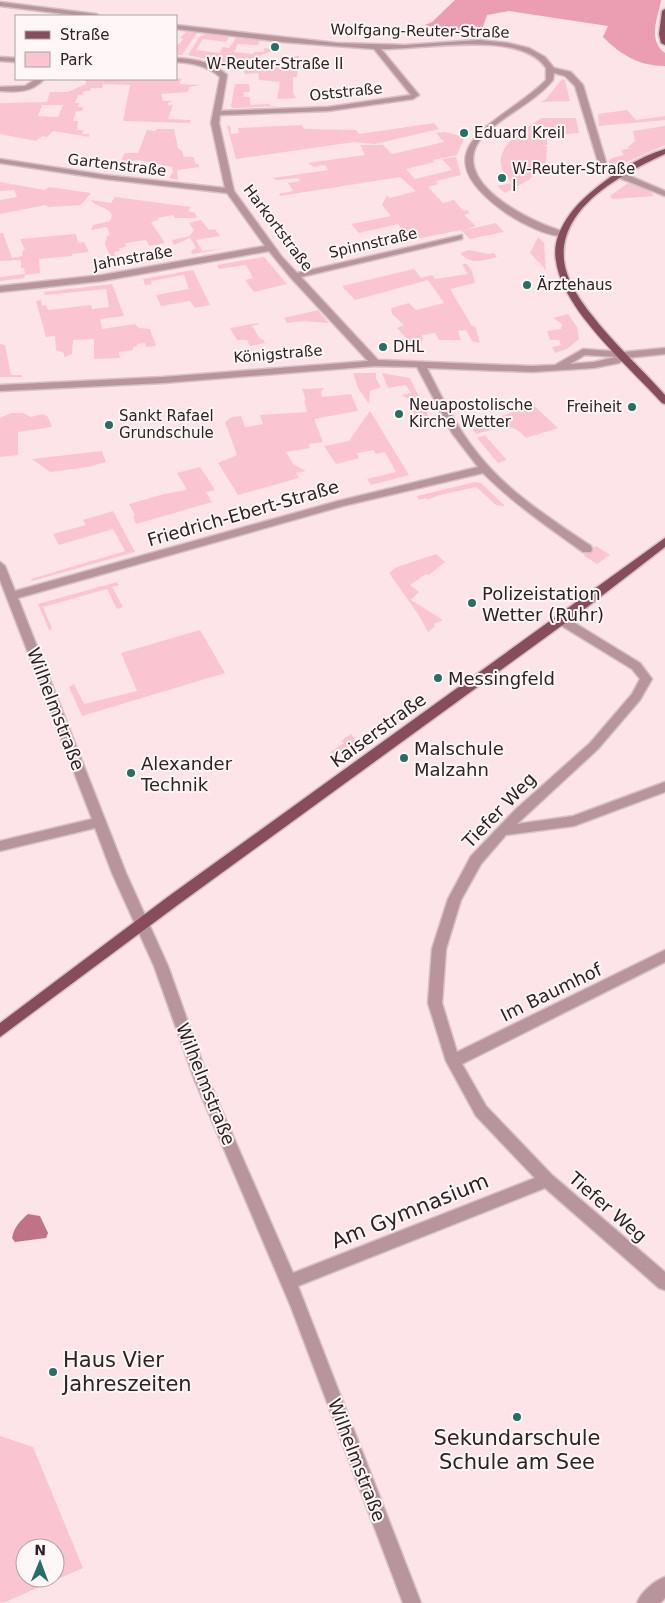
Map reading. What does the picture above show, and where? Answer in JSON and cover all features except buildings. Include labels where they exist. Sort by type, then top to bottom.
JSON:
[{"type":"main road","points":[[665,11],[663,34],[665,43]]},
{"type":"main road","points":[[665,151],[620,175],[580,206],[562,234],[559,257],[567,284],[599,329],[665,401]]},
{"type":"main road","name":"Kaiserstraße","points":[[142,925],[665,542]]},
{"type":"main road","points":[[0,1031],[142,925]]},
{"type":"street","points":[[0,4],[88,15]]},
{"type":"street","name":"Wolfgang-Reuter-Straße","points":[[178,27],[299,41],[376,47],[506,45],[526,49],[544,59],[551,70]]},
{"type":"street","name":"Oststraße","points":[[217,113],[328,109],[413,97],[415,95],[376,47]]},
{"type":"street","points":[[0,59],[15,60]]},
{"type":"street","name":"Harkortstraße","points":[[178,60],[205,63],[224,77],[215,122],[230,191],[270,248],[375,363]]},
{"type":"street","points":[[562,234],[539,227],[510,214],[474,181],[468,158],[473,144],[482,133],[510,110],[544,89],[551,77],[551,70],[568,74],[579,85],[602,162]]},
{"type":"street","points":[[0,89],[28,88],[39,80]]},
{"type":"street","name":"Gartenstraße","points":[[0,161],[105,178],[230,191]]},
{"type":"street","points":[[620,175],[665,192]]},
{"type":"street","name":"Spinnstraße","points":[[294,276],[459,237]]},
{"type":"street","name":"Jahnstraße","points":[[0,288],[102,278],[270,248]]},
{"type":"street","name":"Königstraße","points":[[0,388],[163,380],[320,365],[375,363],[532,369],[616,361],[624,355],[665,351]]},
{"type":"street","points":[[421,365],[444,413],[484,468],[539,515],[587,549]]},
{"type":"street","name":"Friedrich-Ebert-Straße","points":[[12,596],[342,504],[484,468]]},
{"type":"street","name":"Wilhelmstraße","points":[[1,573],[12,596],[142,925],[162,966],[202,1081],[289,1282],[412,1603]]},
{"type":"street","name":"Tiefer Weg","points":[[561,620],[636,666],[646,679],[636,698],[594,746],[520,812],[476,860],[454,900],[440,949],[435,1004],[454,1061],[481,1111],[548,1180],[665,1282]]},
{"type":"street","points":[[502,831],[574,821],[665,787]]},
{"type":"street","points":[[0,846],[100,822]]},
{"type":"street","name":"Im Baumhof","points":[[454,1061],[665,956]]},
{"type":"street","name":"Am Gymnasium","points":[[289,1282],[548,1180]]},
{"type":"street","points":[[646,1603],[665,1586]]},
{"type":"green space","points":[[186,32],[197,33],[182,55],[178,55],[178,44],[183,39],[180,38]]},
{"type":"green space","points":[[207,34],[229,37],[226,42],[203,39],[196,50],[219,53],[223,47],[229,48],[236,38],[260,40],[258,45],[238,44],[234,52],[253,54],[254,52],[264,52],[264,48],[277,49],[249,60],[237,70],[216,61],[188,55],[200,36]]},
{"type":"green space","points":[[299,56],[297,77],[293,77],[293,93],[296,98],[277,99],[280,82],[259,80],[258,73],[245,74],[244,71],[257,63],[265,63],[265,67],[288,65],[287,57]]},
{"type":"green space","points":[[178,78],[182,79],[179,84],[201,85],[189,87],[188,92],[161,94],[163,101],[172,101],[168,103],[168,106],[173,105],[168,119],[191,120],[190,123],[123,121],[130,85],[103,84],[102,88],[91,88],[90,91],[84,91],[82,95],[78,95],[75,103],[79,103],[78,107],[83,107],[82,111],[76,111],[73,121],[78,121],[77,130],[84,130],[82,134],[89,134],[89,137],[53,131],[47,137],[42,136],[36,141],[0,134],[0,103],[47,102],[50,92],[68,92],[86,84],[86,80],[178,80]],"holes":[[[42,105],[63,105],[58,117],[38,116]]]},
{"type":"green space","points":[[562,79],[565,80],[570,101],[540,102],[546,99]]},
{"type":"green space","points":[[235,84],[249,84],[250,92],[243,92],[244,97],[250,97],[250,105],[269,104],[271,106],[233,108],[231,106]]},
{"type":"green space","points":[[627,110],[636,120],[665,116],[665,120],[599,126],[598,114]]},
{"type":"green space","points":[[542,118],[576,118],[579,133],[547,136],[547,145],[541,145],[547,146],[546,164],[542,164],[539,168],[541,170],[535,174],[530,173],[533,175],[529,180],[505,193],[497,186],[512,183],[504,172],[501,163],[502,153],[514,137]]},
{"type":"green space","points":[[434,123],[439,129],[375,144],[354,142],[236,159],[227,126],[230,126],[231,134],[239,133],[238,128],[302,125],[304,129],[356,130],[359,134]]},
{"type":"green space","points":[[665,126],[665,145],[611,169],[608,163],[612,158],[624,155],[621,150],[633,148],[627,148],[635,141],[633,131]]},
{"type":"green space","points":[[157,129],[174,129],[178,148],[182,151],[184,157],[194,157],[195,164],[199,164],[199,167],[177,170],[178,180],[169,178],[173,172],[172,167],[138,160],[131,161],[123,172],[118,171],[117,168],[125,153],[138,153],[147,130],[155,131]]},
{"type":"green space","points":[[445,132],[465,137],[457,155],[433,160],[435,162],[406,169],[415,179],[452,170],[442,159],[456,157],[461,175],[436,181],[438,184],[428,187],[443,203],[454,200],[463,211],[467,210],[470,213],[464,215],[476,226],[465,230],[496,223],[504,232],[470,239],[461,230],[411,240],[398,224],[359,233],[351,224],[391,216],[382,205],[387,195],[390,198],[416,191],[400,177],[280,196],[279,194],[293,191],[288,183],[300,181],[298,178],[276,180],[273,178],[328,170],[325,165],[314,167],[308,163],[365,155],[360,145],[383,145],[392,154],[444,142],[436,133]]},
{"type":"green space","points":[[0,182],[45,190],[49,187],[91,193],[81,205],[48,207],[46,205],[0,214],[0,200],[17,197],[14,190],[0,191]]},
{"type":"green space","points":[[628,183],[649,190],[654,196],[612,199],[610,196]]},
{"type":"green space","points":[[115,197],[191,207],[188,211],[195,213],[197,218],[175,218],[173,215],[158,218],[158,220],[151,222],[165,243],[149,246],[146,240],[125,243],[126,247],[119,248],[120,251],[114,252],[115,256],[110,257],[105,244],[107,236],[110,235],[107,227],[91,230],[93,225],[110,221],[112,215],[91,200],[111,203]]},
{"type":"green space","points":[[201,220],[209,230],[215,229],[220,236],[196,240],[202,251],[227,248],[192,254],[191,251],[196,248],[190,238],[174,245],[172,240],[190,236],[194,230],[189,223]]},
{"type":"green space","points":[[0,233],[3,233],[12,258],[23,256],[22,251],[25,250],[20,239],[76,234],[78,243],[84,242],[89,252],[72,254],[72,256],[39,259],[40,273],[25,275],[24,278],[0,281],[0,277],[25,274],[24,268],[21,268],[21,260],[0,261]]},
{"type":"green space","points":[[538,237],[544,243],[546,270],[530,253]]},
{"type":"green space","points":[[469,250],[489,254],[494,253],[497,257],[482,261],[472,261],[460,253]]},
{"type":"green space","points":[[264,257],[287,284],[254,292],[245,280],[253,278],[246,265],[219,269],[217,265]]},
{"type":"green space","points":[[466,263],[472,271],[475,283],[450,289],[472,326],[475,326],[480,343],[472,341],[466,330],[458,331],[461,340],[439,340],[435,333],[422,335],[422,342],[416,348],[397,328],[404,325],[392,314],[391,308],[409,303],[416,310],[444,303],[428,280],[355,300],[342,286],[414,269],[421,278],[432,275],[435,279],[468,274],[462,265]]},
{"type":"green space","points":[[193,270],[210,305],[195,308],[190,301],[161,306],[156,295],[189,289],[184,275],[151,281],[152,284],[145,285],[143,279]]},
{"type":"green space","points":[[112,284],[124,316],[100,319],[102,329],[135,324],[139,328],[150,329],[156,346],[146,347],[145,343],[137,344],[137,346],[133,347],[133,350],[119,352],[120,358],[94,359],[94,339],[73,340],[72,354],[64,357],[64,353],[56,350],[55,336],[46,337],[36,301],[41,300],[42,306],[46,305],[48,310],[91,305],[92,309],[109,307],[106,289],[45,295],[44,292]]},
{"type":"green space","points":[[318,310],[329,323],[303,321],[287,323],[284,318]]},
{"type":"green space","points":[[568,314],[577,327],[579,339],[567,349],[555,353],[552,347],[561,345],[559,340],[550,340],[547,331],[561,329],[562,324],[553,318]]},
{"type":"green space","points":[[258,323],[252,326],[260,339],[263,339],[265,343],[250,346],[247,340],[237,340],[230,328]]},
{"type":"green space","points":[[0,344],[5,345],[11,375],[22,375],[22,377],[0,377]]},
{"type":"green space","points":[[353,373],[376,373],[376,379],[381,387],[370,391],[369,404],[358,388]]},
{"type":"green space","points":[[382,373],[410,378],[432,424],[420,424],[408,403],[410,400],[402,395],[411,393],[406,385],[388,388]]},
{"type":"green space","points":[[324,388],[321,392],[322,397],[351,394],[358,411],[314,419],[323,442],[309,444],[310,448],[286,452],[293,464],[306,471],[296,473],[299,478],[238,495],[218,463],[237,455],[225,422],[232,417],[241,416],[245,427],[263,424],[260,415],[307,412],[304,401],[306,400],[302,389]]},
{"type":"green space","points":[[533,405],[558,428],[526,438],[520,432],[509,427],[497,428],[476,434],[471,427]]},
{"type":"green space","points":[[370,411],[409,475],[371,485],[367,479],[396,472],[385,452],[376,454],[374,450],[357,453],[359,458],[336,464],[324,446],[349,441]]},
{"type":"green space","points":[[11,413],[23,413],[31,417],[43,414],[48,417],[52,427],[18,432],[18,455],[0,457],[0,418]]},
{"type":"green space","points":[[485,435],[507,460],[498,463],[477,438]]},
{"type":"green space","points":[[102,451],[106,462],[88,467],[50,472],[32,459]]},
{"type":"green space","points":[[200,467],[215,490],[206,492],[212,502],[136,524],[133,516],[135,515],[129,504],[164,494],[187,490],[177,473]]},
{"type":"green space","points":[[475,482],[481,483],[505,506],[496,505],[476,487],[427,500],[426,498],[419,500],[417,496]]},
{"type":"green space","points":[[113,511],[135,552],[32,581],[31,579],[125,551],[113,529],[59,545],[53,534],[86,525],[83,520]]},
{"type":"green space","points":[[596,546],[610,555],[597,564],[583,555]]},
{"type":"green space","points":[[436,554],[445,562],[429,575],[426,574],[410,585],[419,592],[411,600],[443,620],[434,624],[435,626],[428,632],[418,614],[389,573],[397,567]]},
{"type":"green space","points":[[117,582],[119,585],[112,587],[123,607],[117,609],[107,589],[43,607],[52,629],[49,630],[38,604]]},
{"type":"green space","points":[[200,630],[225,673],[82,716],[69,687],[74,684],[84,704],[137,691],[121,653]]},
{"type":"green space","points":[[351,734],[358,743],[338,757],[331,752],[344,743],[341,741]]},
{"type":"green space","points":[[0,1436],[33,1447],[83,1568],[65,1576],[65,1538],[15,1538],[15,1588],[37,1588],[0,1603]]},
{"type":"shaded area","points":[[455,0],[661,0],[655,35],[656,42],[665,53],[665,66],[639,62],[624,54],[603,37],[608,26],[509,11],[487,15],[481,32],[434,28],[425,25],[432,22]]},
{"type":"shaded area","points":[[28,1214],[40,1216],[48,1233],[46,1238],[15,1242],[12,1238],[14,1231]]},
{"type":"place","name":"W-Reuter-Straße II","points":[[275,47]]},
{"type":"place","name":"Eduard Kreil","points":[[464,133]]},
{"type":"place","name":"W-Reuter-Straße I","points":[[502,178]]},
{"type":"place","name":"Ärztehaus","points":[[527,285]]},
{"type":"place","name":"DHL","points":[[383,347]]},
{"type":"place","name":"Freiheit","points":[[632,407]]},
{"type":"place","name":"Neuapostolische Kirche Wetter","points":[[399,414]]},
{"type":"place","name":"Sankt Rafael Grundschule","points":[[109,425]]},
{"type":"place","name":"Polizeistation Wetter (Ruhr)","points":[[472,603]]},
{"type":"place","name":"Messingfeld","points":[[438,678]]},
{"type":"place","name":"Malschule Malzahn","points":[[404,758]]},
{"type":"place","name":"Alexander Technik","points":[[131,773]]},
{"type":"place","name":"Haus Vier Jahreszeiten","points":[[53,1372]]},
{"type":"place","name":"Sekundarschule Schule am See","points":[[517,1417]]}]
